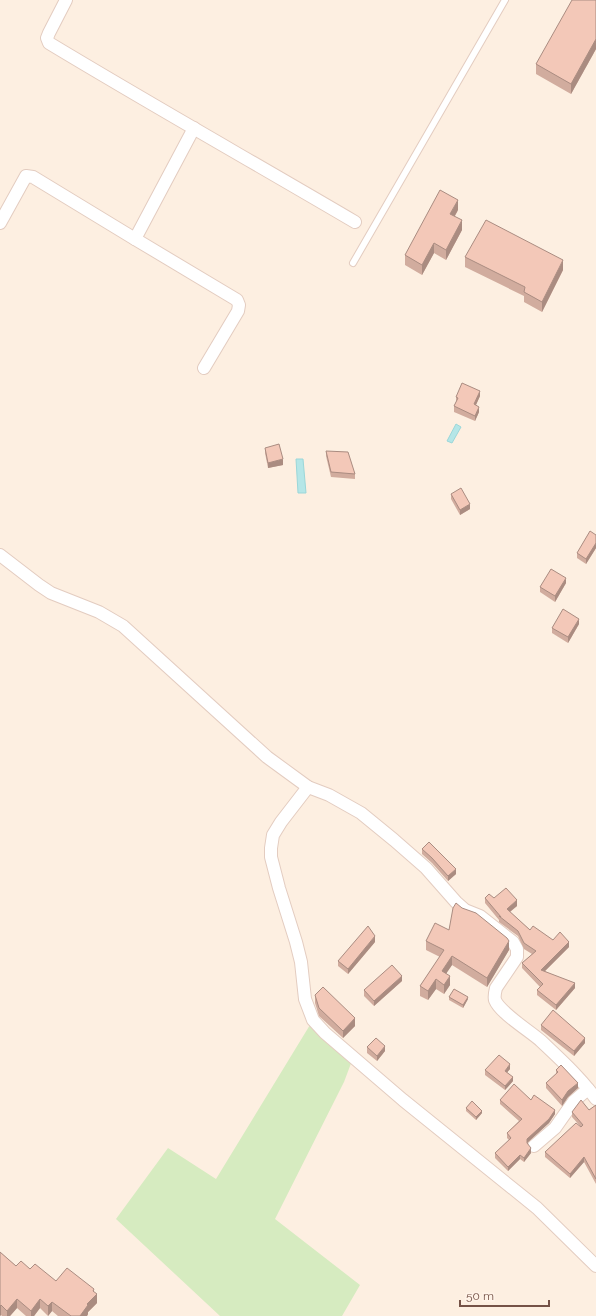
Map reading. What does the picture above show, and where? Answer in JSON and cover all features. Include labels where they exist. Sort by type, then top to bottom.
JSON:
[{"type":"street","points":[[66,0],[48,33],[49,43],[135,95],[355,222]]},
{"type":"street","points":[[135,239],[194,128]]},
{"type":"street","points":[[0,222],[26,176],[33,177],[237,300],[239,304],[238,311],[204,368]]},
{"type":"street","points":[[0,555],[51,593],[99,612],[123,626],[267,757],[308,786],[329,795],[361,814],[426,868],[465,910],[480,916],[513,942],[518,952],[517,957],[496,988],[494,993],[495,1000],[504,1011],[539,1040],[580,1079],[596,1099]]},
{"type":"street","points":[[308,786],[273,835],[271,857],[277,882],[296,942],[301,962],[305,999],[313,1020],[325,1033],[403,1100],[537,1208],[596,1266]]},
{"type":"street","points":[[534,1146],[555,1128],[574,1101],[588,1089]]},
{"type":"lane","points":[[353,263],[505,0]]},
{"type":"green space","points":[[313,1020],[353,1058],[344,1082],[275,1219],[360,1285],[342,1316],[220,1316],[116,1219],[168,1148],[216,1179]]},
{"type":"water","points":[[456,424],[461,427],[452,443],[447,441]]},
{"type":"water","points":[[296,459],[303,459],[306,493],[298,493]]},
{"type":"building","points":[[572,0],[596,0],[596,39],[571,84],[536,64]]},
{"type":"building","points":[[440,190],[458,200],[450,214],[462,220],[446,250],[434,243],[422,265],[405,255]]},
{"type":"building","points":[[486,220],[563,260],[542,302],[524,292],[525,287],[465,257]]},
{"type":"building","points":[[462,383],[480,391],[474,404],[479,407],[475,416],[454,406]]},
{"type":"building","points":[[279,444],[283,459],[268,463],[265,448]]},
{"type":"building","points":[[326,451],[348,452],[355,474],[331,472]]},
{"type":"building","points":[[461,488],[470,504],[460,510],[451,494]]},
{"type":"building","points":[[590,531],[596,535],[596,543],[586,559],[577,553]]},
{"type":"building","points":[[551,569],[566,578],[555,596],[540,587]]},
{"type":"building","points":[[563,609],[579,619],[568,637],[552,628]]},
{"type":"building","points":[[429,842],[456,869],[448,876],[422,849]]},
{"type":"building","points":[[506,888],[517,900],[507,909],[530,930],[533,926],[553,940],[560,932],[569,942],[541,970],[575,983],[556,1005],[537,990],[543,984],[522,963],[536,951],[524,943],[518,931],[499,916],[501,917],[485,898],[489,894],[494,898]]},
{"type":"building","points":[[456,903],[462,908],[476,913],[509,941],[487,978],[452,956],[442,971],[450,976],[444,985],[436,979],[428,991],[420,986],[444,950],[426,941],[435,923],[449,930],[453,908]]},
{"type":"building","points":[[368,926],[375,936],[348,969],[338,961]]},
{"type":"building","points":[[392,965],[402,976],[374,1001],[364,990]]},
{"type":"building","points":[[323,987],[355,1018],[343,1031],[319,1008],[315,995]]},
{"type":"building","points":[[454,989],[468,997],[463,1005],[449,997]]},
{"type":"building","points":[[553,1010],[585,1038],[574,1051],[541,1025]]},
{"type":"building","points":[[376,1038],[385,1046],[377,1056],[367,1047]]},
{"type":"building","points":[[499,1055],[510,1064],[505,1071],[513,1077],[505,1086],[485,1070]]},
{"type":"building","points":[[561,1065],[578,1083],[568,1091],[562,1100],[546,1083],[558,1072],[556,1070]]},
{"type":"building","points":[[514,1084],[531,1100],[534,1095],[555,1110],[549,1119],[527,1139],[527,1143],[531,1148],[524,1158],[520,1155],[508,1167],[495,1153],[511,1138],[507,1133],[522,1119],[500,1100]]},
{"type":"building","points":[[581,1100],[589,1110],[596,1105],[596,1179],[584,1157],[570,1174],[545,1152],[576,1123],[581,1127],[583,1125],[572,1112]]},
{"type":"building","points":[[472,1101],[482,1111],[476,1117],[466,1108]]},
{"type":"building","points":[[0,1252],[16,1266],[21,1261],[30,1269],[35,1264],[56,1281],[67,1268],[94,1289],[93,1291],[97,1294],[87,1304],[88,1305],[80,1316],[71,1316],[52,1302],[48,1306],[40,1299],[31,1311],[17,1299],[7,1311],[1,1305],[0,1306]]}]
